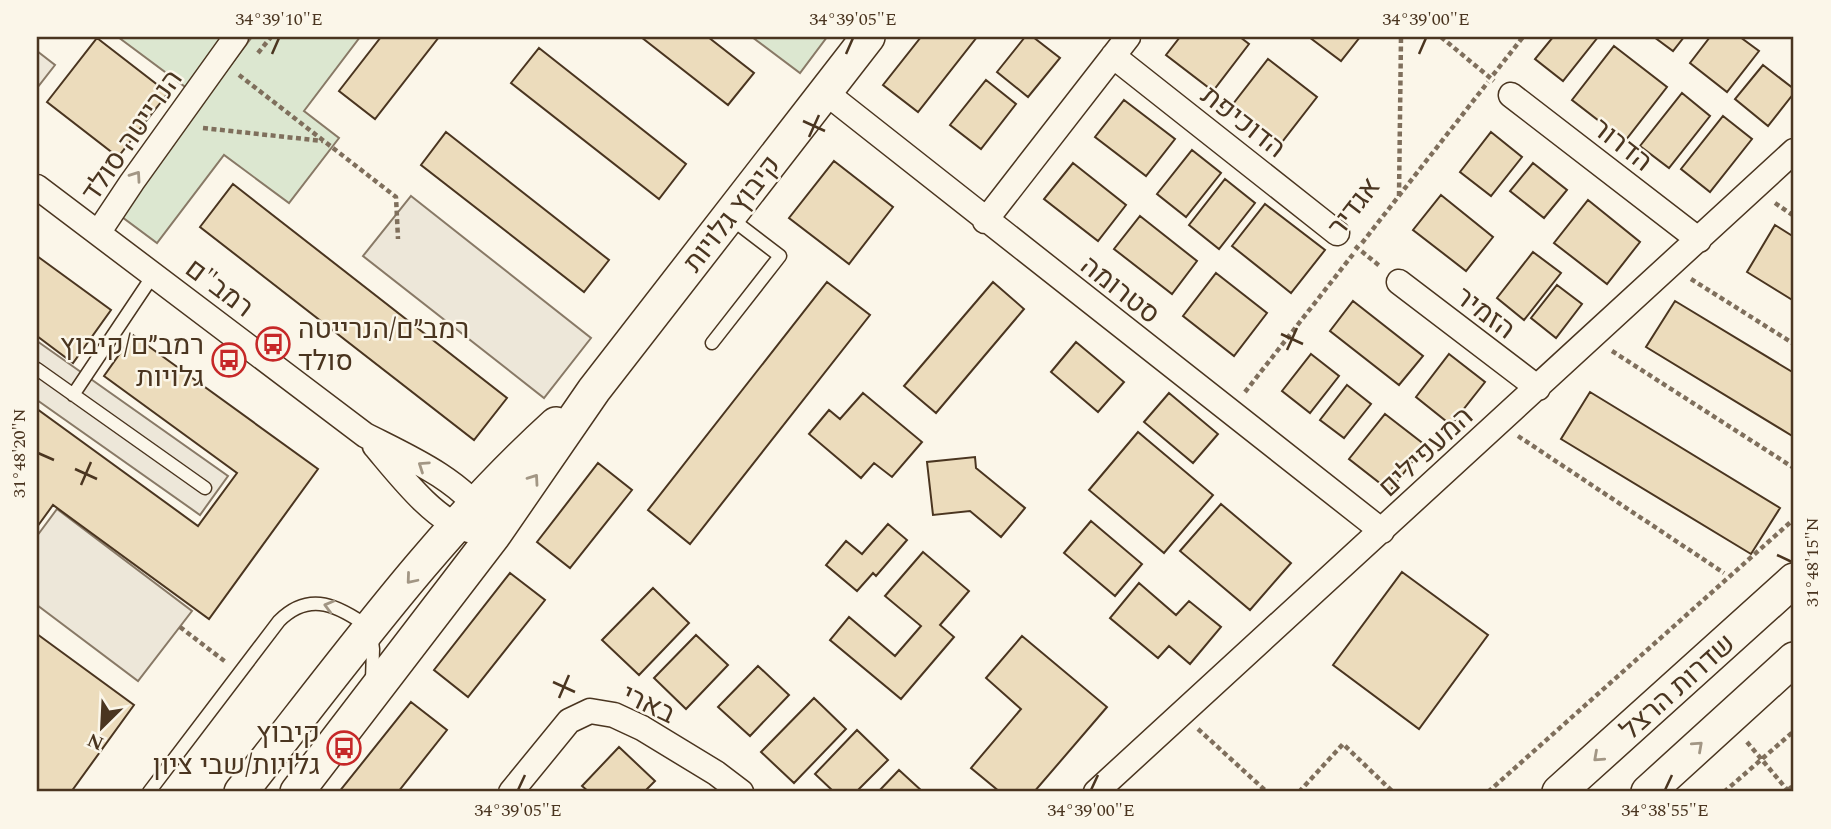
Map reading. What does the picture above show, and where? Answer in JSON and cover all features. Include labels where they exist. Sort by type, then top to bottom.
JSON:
[{"type":"street","name":"הנרייטה סולד","points":[[98,233],[236,37]]},
{"type":"street","name":"קיבוץ גלויות","points":[[297,792],[494,535],[594,390],[869,37]]},
{"type":"street","points":[[985,221],[1120,46]]},
{"type":"street","name":"הדוכיפת","points":[[1120,46],[1338,233]]},
{"type":"street","name":"סטרומה","points":[[825,92],[985,221],[1382,531]]},
{"type":"street","name":"הדרור","points":[[1511,95],[1699,240]]},
{"type":"street","name":"המעפילים","points":[[1096,792],[1794,151]]},
{"type":"street","name":"רמב\"ם","points":[[37,187],[365,435],[413,460],[465,515],[494,535]]},
{"type":"street","name":"הזמיר","points":[[1399,282],[1538,388]]},
{"type":"street","name":"קיבוץ גלויות","points":[[241,792],[370,628],[465,515],[523,454],[594,390]]},
{"type":"street","name":"שדרות הרצל","points":[[1559,792],[1794,580]]},
{"type":"street","name":"שדרות הרצל","points":[[1648,792],[1794,659]]},
{"type":"street","name":"בארי","points":[[512,792],[569,721],[590,711],[614,715],[642,727],[716,773],[741,792]]},
{"type":"lane","points":[[712,343],[780,257],[729,217]]},
{"type":"lane","points":[[73,395],[154,274]]},
{"type":"lane","points":[[37,369],[205,488]]},
{"type":"lane","points":[[149,792],[279,621],[289,611],[301,605],[315,603],[337,608],[351,614],[370,628],[373,667],[370,698]]},
{"type":"path","points":[[1399,197],[1401,37]]},
{"type":"path","points":[[1441,37],[1511,95]]},
{"type":"path","name":"אגדיר","points":[[1230,412],[1523,37]]},
{"type":"path","points":[[219,60],[396,197],[398,239]]},
{"type":"path","points":[[173,125],[323,141]]},
{"type":"path","points":[[1338,233],[1399,282]]},
{"type":"path","points":[[1670,266],[1794,344]]},
{"type":"path","points":[[1591,338],[1794,468]]},
{"type":"path","points":[[1498,423],[1724,573]]},
{"type":"path","points":[[1488,792],[1794,519]]},
{"type":"path","points":[[180,627],[240,673]]},
{"type":"path","points":[[1181,714],[1267,792]]},
{"type":"path","points":[[1724,792],[1794,731]]},
{"type":"path","points":[[1299,792],[1343,744],[1393,792]]},
{"type":"path","points":[[1749,746],[1789,791],[1794,785]]},
{"type":"green space","points":[[118,37],[227,37],[188,89]]},
{"type":"green space","points":[[252,37],[360,37],[304,111],[339,138],[289,203],[224,155],[157,243],[118,214]]},
{"type":"green space","points":[[752,37],[827,37],[800,73]]},
{"type":"shaded area","points":[[37,51],[55,65],[37,88]]},
{"type":"shaded area","points":[[411,196],[591,338],[544,398],[363,256]]},
{"type":"shaded area","points":[[37,341],[228,476],[200,515],[37,400]]},
{"type":"shaded area","points":[[57,509],[192,611],[138,681],[37,605],[37,536]]},
{"type":"building","points":[[381,37],[439,37],[375,119],[339,91]]},
{"type":"building","points":[[641,37],[708,37],[754,73],[728,105]]},
{"type":"building","points":[[921,37],[977,37],[918,112],[883,85]]},
{"type":"building","points":[[1025,37],[1033,37],[1060,58],[1028,97],[997,72]]},
{"type":"building","points":[[1180,37],[1240,37],[1249,44],[1213,91],[1166,55]]},
{"type":"building","points":[[1309,37],[1360,37],[1341,61]]},
{"type":"building","points":[[1553,37],[1598,37],[1563,81],[1535,59]]},
{"type":"building","points":[[1654,37],[1684,37],[1673,51]]},
{"type":"building","points":[[1710,37],[1740,37],[1759,51],[1727,92],[1690,63]]},
{"type":"building","points":[[97,38],[168,93],[118,157],[47,102]]},
{"type":"building","points":[[1614,46],[1667,87],[1625,141],[1572,100]]},
{"type":"building","points":[[539,48],[686,164],[659,199],[511,83]]},
{"type":"building","points":[[1268,59],[1317,97],[1282,142],[1233,104]]},
{"type":"building","points":[[1763,65],[1794,89],[1794,93],[1768,126],[1735,99]]},
{"type":"building","points":[[986,80],[1016,104],[981,149],[950,125]]},
{"type":"building","points":[[1682,93],[1710,116],[1669,168],[1640,146]]},
{"type":"building","points":[[1124,100],[1175,139],[1146,176],[1095,137]]},
{"type":"building","points":[[1723,116],[1752,139],[1710,192],[1681,169]]},
{"type":"building","points":[[446,132],[609,260],[584,292],[421,165]]},
{"type":"building","points":[[1491,132],[1522,157],[1491,196],[1460,172]]},
{"type":"building","points":[[1192,150],[1221,173],[1186,217],[1157,194]]},
{"type":"building","points":[[834,161],[893,207],[849,264],[789,218]]},
{"type":"building","points":[[1073,163],[1126,205],[1098,241],[1044,199]]},
{"type":"building","points":[[1533,163],[1567,190],[1544,218],[1510,191]]},
{"type":"building","points":[[1225,179],[1255,203],[1219,249],[1189,225]]},
{"type":"building","points":[[233,184],[507,398],[474,440],[200,227]]},
{"type":"building","points":[[1441,195],[1493,237],[1466,271],[1413,230]]},
{"type":"building","points":[[1588,200],[1640,242],[1607,284],[1554,243]]},
{"type":"building","points":[[1265,204],[1325,250],[1291,293],[1232,246]]},
{"type":"building","points":[[1140,216],[1197,261],[1172,294],[1114,249]]},
{"type":"building","points":[[1775,225],[1794,237],[1794,301],[1747,272]]},
{"type":"building","points":[[1533,252],[1561,273],[1524,320],[1497,298]]},
{"type":"building","points":[[37,256],[111,310],[73,363],[37,336]]},
{"type":"building","points":[[1216,273],[1267,313],[1234,356],[1183,316]]},
{"type":"building","points":[[827,282],[870,315],[690,544],[648,510]]},
{"type":"building","points":[[993,282],[1024,309],[936,413],[904,386]]},
{"type":"building","points":[[1557,285],[1582,304],[1556,338],[1531,318]]},
{"type":"building","points":[[1353,301],[1423,356],[1399,385],[1330,331]]},
{"type":"building","points":[[1675,301],[1794,373],[1794,437],[1646,347]]},
{"type":"building","points":[[133,335],[318,469],[209,619],[53,505],[37,527],[37,409],[198,526],[237,473],[104,376]]},
{"type":"building","points":[[1076,342],[1124,382],[1098,412],[1051,372]]},
{"type":"building","points":[[1311,354],[1339,376],[1310,413],[1282,391]]},
{"type":"building","points":[[1449,354],[1485,382],[1451,425],[1416,397]]},
{"type":"building","points":[[1347,385],[1371,404],[1344,438],[1320,420]]},
{"type":"building","points":[[1590,392],[1780,508],[1751,554],[1561,439]]},
{"type":"building","points":[[863,393],[922,442],[892,477],[874,463],[861,478],[809,434],[829,410],[840,419]]},
{"type":"building","points":[[1169,393],[1218,434],[1193,463],[1144,422]]},
{"type":"building","points":[[1385,414],[1425,445],[1390,491],[1349,459]]},
{"type":"building","points":[[1138,432],[1213,495],[1164,553],[1089,490]]},
{"type":"building","points":[[975,457],[976,468],[1025,508],[1001,537],[970,511],[933,515],[927,462]]},
{"type":"building","points":[[598,463],[632,490],[570,568],[537,542]]},
{"type":"building","points":[[1221,504],[1291,563],[1250,610],[1180,551]]},
{"type":"building","points":[[1091,521],[1142,564],[1115,596],[1064,553]]},
{"type":"building","points":[[888,524],[907,540],[876,576],[873,573],[857,591],[826,565],[846,541],[862,554]]},
{"type":"building","points":[[923,552],[969,591],[940,625],[954,637],[901,699],[830,640],[849,617],[895,656],[921,626],[885,596]]},
{"type":"building","points":[[1402,572],[1488,635],[1419,729],[1333,665]]},
{"type":"building","points":[[510,573],[545,600],[468,697],[434,670]]},
{"type":"building","points":[[1139,583],[1176,615],[1189,601],[1221,627],[1190,664],[1169,646],[1158,658],[1110,618]]},
{"type":"building","points":[[653,588],[689,623],[639,675],[602,640]]},
{"type":"building","points":[[37,634],[134,705],[71,792],[37,792]]},
{"type":"building","points":[[696,635],[728,665],[686,709],[654,678]]},
{"type":"building","points":[[1022,636],[1107,707],[1034,792],[1000,792],[971,768],[1021,709],[986,678]]},
{"type":"building","points":[[758,666],[789,695],[750,736],[718,707]]},
{"type":"building","points":[[814,698],[846,729],[794,783],[761,752]]},
{"type":"building","points":[[411,702],[447,730],[398,792],[339,792]]},
{"type":"building","points":[[857,730],[888,760],[856,792],[834,792],[815,774]]},
{"type":"building","points":[[619,747],[655,781],[644,792],[589,792],[582,786]]},
{"type":"building","points":[[899,770],[923,792],[878,792]]},
{"type":"place","name":"רמב״ם/הנרייטה סולד","points":[[273,344]]},
{"type":"place","name":"רמב״ם/קיבוץ גלויות","points":[[229,360]]},
{"type":"place","name":"קיבוץ גלויות/שבי ציון","points":[[344,748]]}]
